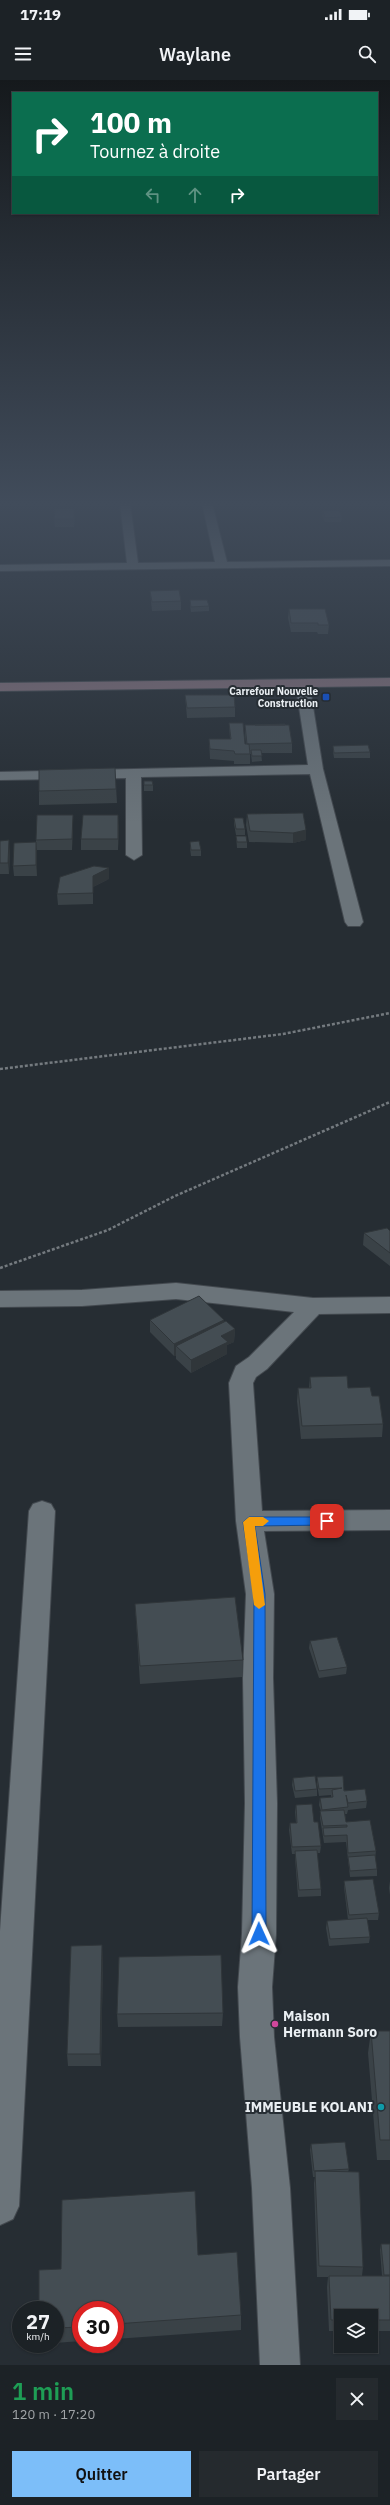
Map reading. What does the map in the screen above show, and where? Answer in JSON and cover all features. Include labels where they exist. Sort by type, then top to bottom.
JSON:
[{"type":"main road","points":[[0,687],[390,682]]},
{"type":"main road","points":[[0,698],[390,694]]},
{"type":"street","points":[[304,694],[316,769],[354,922]]},
{"type":"street","points":[[0,776],[316,769]]},
{"type":"street","points":[[133,773],[134,856]]},
{"type":"street","points":[[0,1299],[82,1298],[176,1291],[313,1306],[390,1305]]},
{"type":"street","points":[[280,2365],[271,2188],[257,2037],[255,1987],[259,1934],[261,1803],[258,1678],[260,1594],[249,1522],[241,1383],[245,1372],[258,1363],[313,1306]]},
{"type":"street","points":[[0,2206],[42,1511]]},
{"type":"street","points":[[249,1522],[390,1520]]},
{"type":"path","points":[[0,1069],[283,1034],[390,1013]]},
{"type":"path","points":[[0,1268],[108,1230],[175,1196],[390,1102]]},
{"type":"building","points":[[289,610],[325,610],[329,625],[318,625],[318,623],[291,623]]},
{"type":"building","points":[[185,695],[234,695],[235,707],[187,708]]},
{"type":"building","points":[[229,723],[243,723],[245,744],[249,744],[250,754],[235,754],[234,751],[210,749],[209,739],[231,739]]},
{"type":"building","points":[[285,724],[285,725],[255,725]]},
{"type":"building","points":[[245,725],[289,725],[292,743],[247,744]]},
{"type":"building","points":[[368,745],[370,752],[334,753],[333,746]]},
{"type":"building","points":[[251,750],[261,750],[262,756],[252,756]]},
{"type":"building","points":[[115,768],[116,789],[39,791],[39,770]]},
{"type":"building","points":[[144,781],[152,781],[153,785],[144,785]]},
{"type":"building","points":[[303,813],[306,830],[293,833],[250,831],[247,814]]},
{"type":"building","points":[[37,815],[73,815],[72,839],[36,840]]},
{"type":"building","points":[[83,815],[118,815],[118,839],[81,839]]},
{"type":"building","points":[[234,818],[243,818],[245,829],[236,829]]},
{"type":"building","points":[[236,836],[246,836],[247,842],[237,842]]},
{"type":"building","points":[[9,840],[8,863],[0,863],[0,841]]},
{"type":"building","points":[[199,841],[201,850],[191,850],[190,842]]},
{"type":"building","points":[[36,842],[36,865],[13,866],[14,843]]},
{"type":"building","points":[[94,866],[109,868],[93,876],[93,893],[57,894],[60,877]]},
{"type":"building","points":[[387,1228],[390,1231],[390,1253],[364,1233]]},
{"type":"building","points":[[199,1296],[224,1320],[174,1344],[150,1320]]},
{"type":"building","points":[[226,1321],[235,1329],[221,1336],[228,1342],[191,1360],[176,1346]]},
{"type":"building","points":[[347,1376],[348,1388],[370,1387],[372,1396],[379,1396],[383,1424],[302,1426],[298,1388],[311,1388],[310,1377]]},
{"type":"building","points":[[235,1597],[243,1660],[140,1666],[135,1604]]},
{"type":"building","points":[[337,1637],[347,1667],[319,1671],[310,1641]]},
{"type":"building","points":[[315,1776],[317,1789],[295,1791],[293,1778]]},
{"type":"building","points":[[343,1776],[344,1791],[365,1789],[367,1801],[348,1803],[346,1795],[348,1807],[322,1810],[320,1798],[333,1797],[332,1790],[342,1788],[319,1789],[317,1777]]},
{"type":"building","points":[[312,1804],[314,1822],[318,1822],[321,1846],[292,1847],[290,1823],[297,1823],[296,1805]]},
{"type":"building","points":[[344,1810],[346,1822],[370,1820],[376,1851],[348,1853],[347,1835],[324,1836],[323,1828],[347,1827],[347,1825],[323,1826],[320,1811]]},
{"type":"building","points":[[317,1850],[321,1889],[299,1890],[295,1851]]},
{"type":"building","points":[[375,1855],[377,1869],[350,1871],[348,1857]]},
{"type":"building","points":[[373,1879],[379,1913],[349,1915],[344,1881]]},
{"type":"building","points":[[367,1918],[370,1937],[330,1939],[327,1921]]},
{"type":"building","points":[[102,1945],[100,2054],[67,2054],[71,1946]]},
{"type":"building","points":[[221,1955],[223,2013],[117,2014],[119,1957]]},
{"type":"building","name":"IMMEUBLE KOLANI","points":[[371,2031],[390,2031],[390,2140],[380,2140]]},
{"type":"building","points":[[345,2142],[349,2169],[314,2171],[311,2144]]},
{"type":"building","points":[[315,2171],[359,2172],[363,2267],[319,2266]]},
{"type":"building","points":[[195,2191],[198,2255],[237,2252],[241,2315],[124,2323],[124,2301],[72,2301],[72,2327],[64,2328],[64,2301],[39,2301],[39,2270],[61,2269],[62,2200]]},
{"type":"building","points":[[381,2244],[390,2244],[390,2275],[384,2275]]},
{"type":"building","points":[[329,2276],[390,2276],[390,2320],[378,2320],[378,2309],[334,2309],[334,2320],[331,2320]]},
{"type":"slow traffic","points":[[259,1605],[260,1594],[249,1522],[263,1521]]},
{"type":"place","name":"Carrefour Nouvelle Construction","points":[[326,697]]},
{"type":"place","name":"Maison Hermann Soro","points":[[275,2024]]},
{"type":"place","name":"IMMEUBLE KOLANI","points":[[381,2107]]},
{"type":"route","points":[[259,1934],[258,1880],[261,1803],[258,1678],[260,1594],[249,1522],[327,1521]]}]
